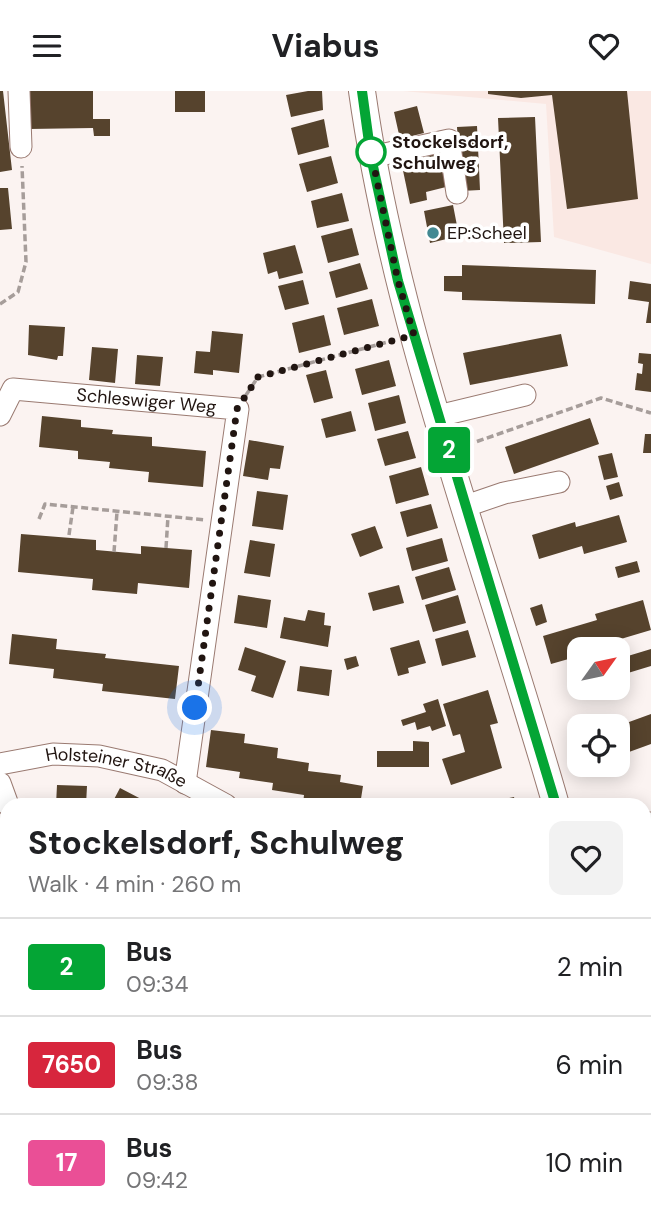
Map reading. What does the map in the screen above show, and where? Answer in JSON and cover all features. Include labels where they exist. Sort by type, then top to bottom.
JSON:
[{"type":"main road","points":[[362,91],[371,157],[398,281],[554,798]]},
{"type":"street","points":[[19,91],[21,147]]},
{"type":"street","points":[[371,157],[449,140],[457,193]]},
{"type":"street","name":"Schleswiger Weg","points":[[0,415],[13,389],[237,409],[185,783]]},
{"type":"street","points":[[438,416],[525,395]]},
{"type":"street","points":[[466,506],[504,493],[559,482]]},
{"type":"street","name":"Holsteiner Straße","points":[[0,764],[53,754],[99,755],[162,770],[213,798]]},
{"type":"path","points":[[0,304],[18,292],[26,262],[21,147]]},
{"type":"path","points":[[237,409],[258,377],[414,335]]},
{"type":"path","points":[[449,450],[601,398],[651,412]]},
{"type":"path","points":[[39,519],[45,504],[222,521]]},
{"type":"path","points":[[69,535],[73,507]]},
{"type":"path","points":[[114,552],[117,511]]},
{"type":"path","points":[[166,548],[167,516]]},
{"type":"shaded area","points":[[403,91],[651,91],[651,264],[554,237],[546,104]]},
{"type":"building","points":[[0,91],[3,91],[12,170],[0,172]]},
{"type":"building","points":[[29,91],[93,91],[93,119],[110,119],[110,136],[94,136],[93,128],[29,129]]},
{"type":"building","points":[[175,91],[205,91],[205,112],[175,112]]},
{"type":"building","points":[[322,91],[323,110],[291,117],[286,95]]},
{"type":"building","points":[[488,91],[627,91],[638,199],[567,209],[552,95],[521,98],[488,94]]},
{"type":"building","points":[[417,106],[424,133],[400,139],[394,112]]},
{"type":"building","points":[[535,117],[541,242],[504,243],[498,118]]},
{"type":"building","points":[[324,119],[329,147],[298,155],[291,128]]},
{"type":"building","points":[[477,126],[480,190],[461,191],[457,127]]},
{"type":"building","points":[[438,153],[446,187],[426,192],[427,200],[410,204],[401,161]]},
{"type":"building","points":[[331,156],[338,183],[307,192],[299,164]]},
{"type":"building","points":[[0,188],[8,188],[12,229],[0,230]]},
{"type":"building","points":[[342,193],[349,221],[317,228],[311,201]]},
{"type":"building","points":[[453,205],[459,236],[430,243],[424,211]]},
{"type":"building","points":[[352,228],[359,255],[328,263],[321,236]]},
{"type":"building","points":[[295,245],[303,273],[279,279],[277,271],[268,274],[263,253]]},
{"type":"building","points":[[360,263],[368,289],[336,298],[329,272]]},
{"type":"building","points":[[462,265],[596,270],[595,304],[462,300],[462,292],[444,291],[444,276],[462,276]]},
{"type":"building","points":[[303,280],[309,304],[285,310],[278,286]]},
{"type":"building","points":[[630,281],[651,284],[651,323],[646,323],[649,302],[628,299]]},
{"type":"building","points":[[372,299],[379,326],[344,335],[337,308]]},
{"type":"building","points":[[324,315],[331,345],[299,353],[292,323]]},
{"type":"building","points":[[29,325],[65,327],[63,356],[58,356],[57,360],[28,355]]},
{"type":"building","points":[[212,331],[243,334],[239,373],[213,370],[213,375],[194,373],[196,351],[210,352]]},
{"type":"building","points":[[561,334],[568,366],[470,385],[463,353]]},
{"type":"building","points":[[92,347],[118,349],[115,383],[89,380]]},
{"type":"building","points":[[639,353],[651,354],[651,392],[635,390],[637,373],[642,374],[643,364],[638,363]]},
{"type":"building","points":[[137,355],[163,357],[160,386],[135,384]]},
{"type":"building","points":[[389,360],[396,386],[362,395],[355,369]]},
{"type":"building","points":[[326,370],[333,398],[314,403],[306,375]]},
{"type":"building","points":[[399,395],[406,423],[375,431],[368,403]]},
{"type":"building","points":[[351,411],[356,431],[326,438],[321,419]]},
{"type":"building","points":[[42,416],[81,420],[81,427],[113,430],[112,434],[152,437],[152,446],[206,451],[203,487],[148,482],[149,472],[109,468],[110,462],[78,459],[78,451],[39,447]]},
{"type":"building","points":[[590,418],[599,444],[514,474],[505,447]]},
{"type":"building","points":[[408,431],[416,458],[385,466],[377,439]]},
{"type":"building","points":[[645,434],[651,434],[651,453],[643,453]]},
{"type":"building","points":[[249,440],[284,446],[280,469],[270,468],[268,480],[243,476]]},
{"type":"building","points":[[612,453],[618,477],[604,480],[598,456]]},
{"type":"building","points":[[421,467],[429,495],[396,504],[389,476]]},
{"type":"building","points":[[619,482],[623,496],[610,500],[606,486]]},
{"type":"building","points":[[257,491],[288,495],[283,530],[252,526]]},
{"type":"building","points":[[431,504],[438,528],[407,537],[400,512]]},
{"type":"building","points":[[619,515],[627,542],[584,554],[582,546],[539,559],[532,535],[575,522],[576,527]]},
{"type":"building","points":[[375,526],[383,548],[360,557],[351,534]]},
{"type":"building","points":[[21,534],[96,540],[96,550],[141,554],[141,546],[192,550],[189,588],[138,583],[137,594],[92,590],[93,579],[18,572]]},
{"type":"building","points":[[442,538],[448,561],[412,571],[406,548]]},
{"type":"building","points":[[250,540],[275,544],[270,577],[244,573]]},
{"type":"building","points":[[637,561],[640,572],[618,578],[615,567]]},
{"type":"building","points":[[449,567],[456,590],[422,600],[415,577]]},
{"type":"building","points":[[399,585],[404,603],[373,611],[368,593]]},
{"type":"building","points":[[238,595],[271,600],[267,628],[234,623]]},
{"type":"building","points":[[458,595],[466,623],[433,632],[425,605]]},
{"type":"building","points":[[643,600],[651,630],[628,637],[567,637],[567,659],[551,664],[543,636],[597,620],[595,614]]},
{"type":"building","points":[[542,604],[547,622],[536,626],[530,608]]},
{"type":"building","points":[[308,610],[325,613],[324,625],[331,626],[328,647],[280,638],[284,617],[305,621]]},
{"type":"building","points":[[468,630],[476,657],[442,666],[435,639]]},
{"type":"building","points":[[12,634],[57,639],[56,649],[106,654],[105,658],[179,666],[175,699],[102,691],[103,684],[53,678],[54,669],[9,664]]},
{"type":"building","points":[[419,640],[426,663],[408,668],[409,673],[398,676],[390,648]]},
{"type":"building","points":[[245,647],[286,661],[273,698],[251,691],[256,676],[238,670]]},
{"type":"building","points":[[651,649],[651,666],[630,672],[630,655]]},
{"type":"building","points":[[356,656],[359,666],[347,670],[344,659]]},
{"type":"building","points":[[300,666],[332,670],[329,696],[297,691]]},
{"type":"building","points":[[488,690],[498,723],[490,725],[502,768],[451,785],[442,759],[465,752],[460,734],[453,736],[443,704]]},
{"type":"building","points":[[438,699],[446,726],[432,731],[430,726],[417,730],[415,722],[403,726],[401,720],[426,712],[423,704]]},
{"type":"building","points":[[651,714],[651,744],[630,752],[630,722]]},
{"type":"building","points":[[211,730],[245,734],[244,743],[278,748],[277,758],[309,763],[308,771],[341,775],[340,782],[363,786],[361,798],[304,798],[304,795],[272,790],[273,783],[239,778],[240,772],[206,767]]},
{"type":"building","points":[[413,741],[429,742],[429,767],[377,767],[377,751],[413,751]]},
{"type":"building","points":[[57,785],[87,786],[86,798],[56,798]]},
{"type":"building","points":[[120,788],[139,798],[115,798]]},
{"type":"bus line","name":"2","points":[[362,91],[371,157],[398,281],[554,798]]},
{"type":"place","name":"Stockelsdorf, Schulweg","points":[[371,152]]},
{"type":"place","name":"EP:Scheel","points":[[433,233]]},
{"type":"route","points":[[195,708],[237,409],[258,377],[414,335],[398,281],[371,152]]}]
